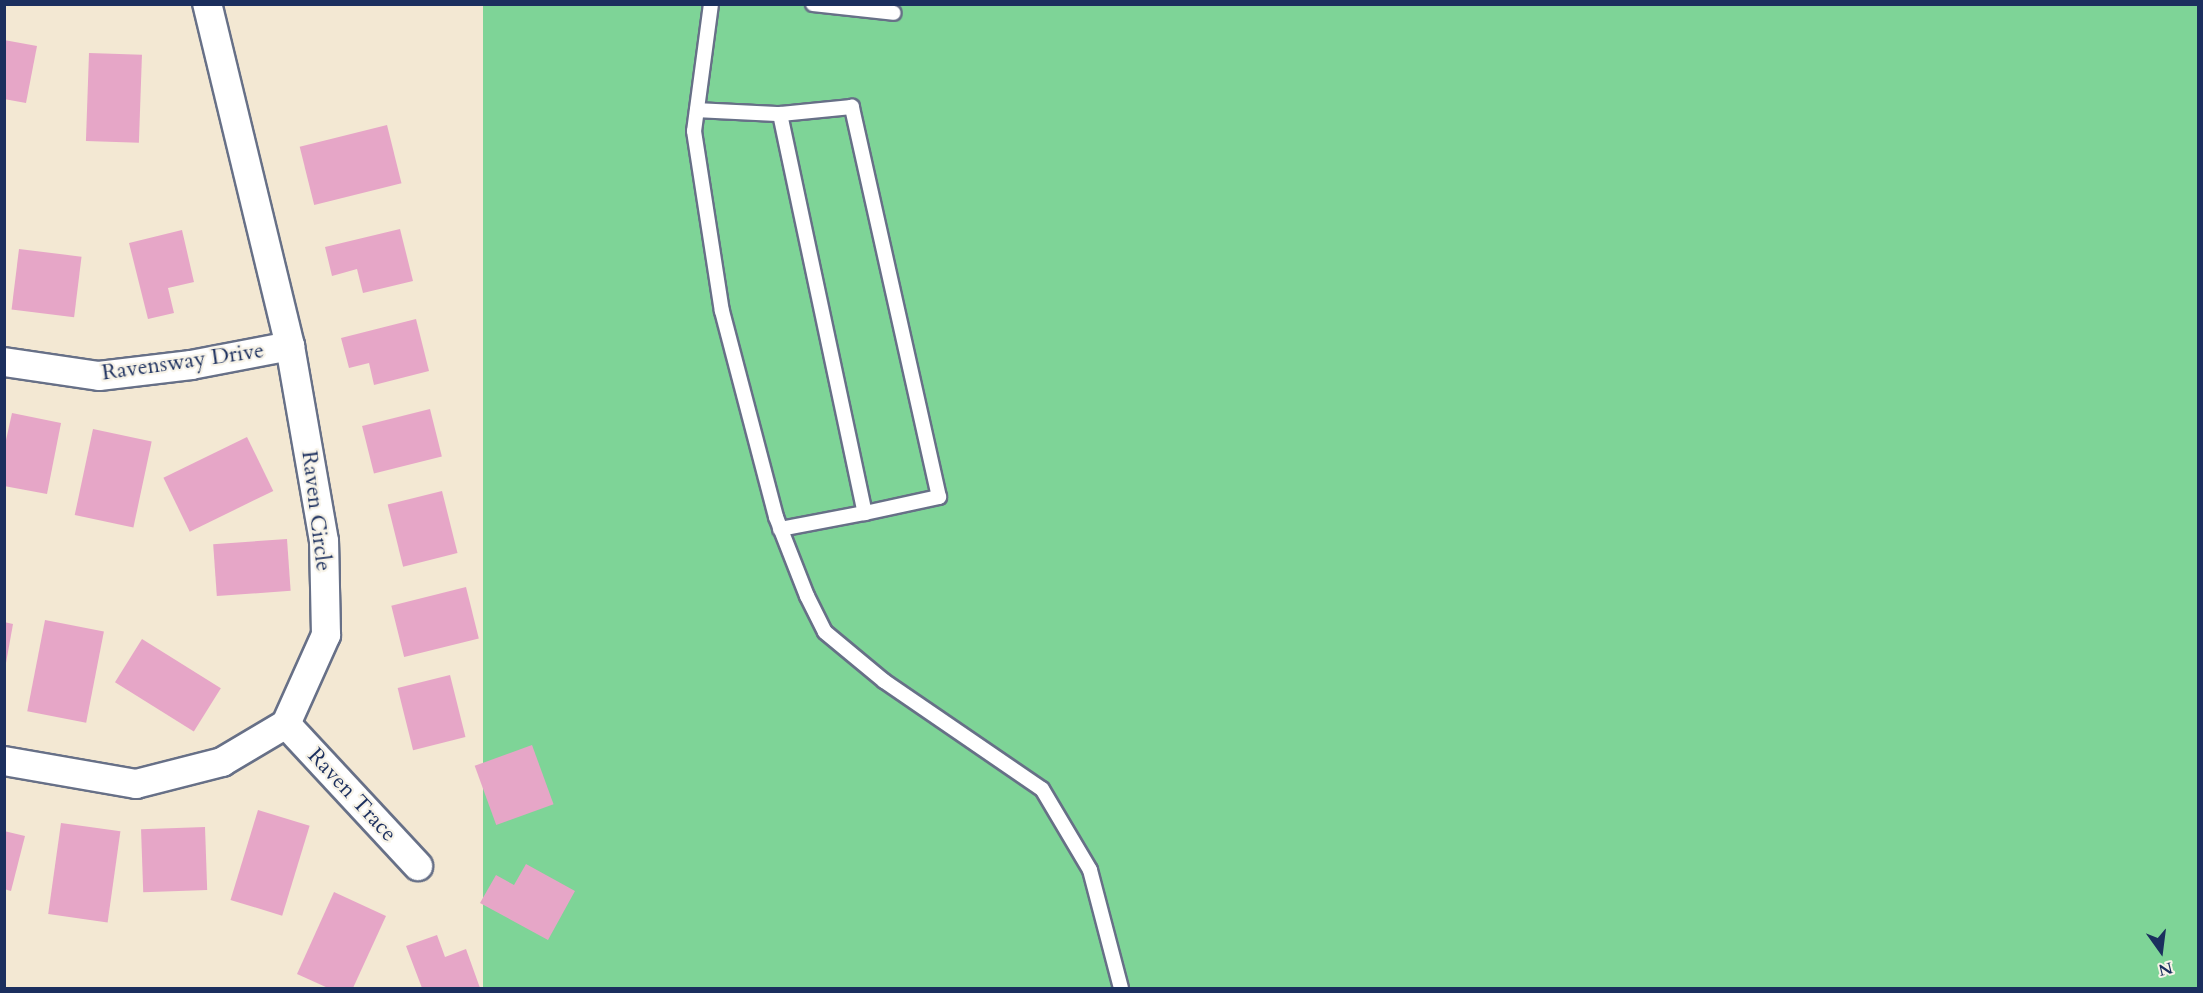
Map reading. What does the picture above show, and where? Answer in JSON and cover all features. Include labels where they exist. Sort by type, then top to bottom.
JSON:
[{"type":"street","name":"Raven Circle","points":[[207,4],[290,346],[324,541],[326,635],[286,724]]},
{"type":"street","name":"Ravensway Drive","points":[[4,362],[99,376],[191,365],[290,346]]},
{"type":"street","points":[[4,761],[136,784],[222,762],[286,724]]},
{"type":"street","name":"Raven Trace","points":[[286,724],[418,866]]},
{"type":"lane","points":[[711,4],[694,131],[722,311],[780,529],[825,632],[884,681],[1042,789],[1090,870],[1121,988]]},
{"type":"lane","points":[[813,4],[894,12]]},
{"type":"lane","points":[[697,110],[780,114],[852,107],[939,497],[780,529]]},
{"type":"lane","points":[[780,114],[864,513]]},
{"type":"green space","points":[[483,5],[2198,5],[2198,988],[483,988]]},
{"type":"building","points":[[4,40],[37,46],[26,103],[4,99]]},
{"type":"building","points":[[89,53],[142,55],[139,143],[86,141]]},
{"type":"building","points":[[387,125],[402,183],[314,205],[300,147]]},
{"type":"building","points":[[400,229],[413,281],[363,293],[357,269],[332,276],[325,247]]},
{"type":"building","points":[[182,230],[194,282],[168,288],[174,313],[148,319],[129,243]]},
{"type":"building","points":[[19,249],[82,257],[74,317],[12,310]]},
{"type":"building","points":[[416,319],[429,371],[374,385],[369,363],[349,368],[341,338]]},
{"type":"building","points":[[430,409],[442,457],[374,473],[362,426]]},
{"type":"building","points":[[12,413],[61,423],[47,494],[4,486],[4,449]]},
{"type":"building","points":[[93,429],[152,441],[133,528],[75,515]]},
{"type":"building","points":[[247,437],[273,491],[190,532],[163,478]]},
{"type":"building","points":[[442,491],[457,553],[403,567],[388,505]]},
{"type":"building","points":[[287,539],[291,591],[217,596],[213,544]]},
{"type":"building","points":[[466,587],[479,638],[404,657],[391,606]]},
{"type":"building","points":[[45,620],[104,631],[86,723],[27,711]]},
{"type":"building","points":[[4,622],[13,624],[6,663],[4,663]]},
{"type":"building","points":[[142,639],[221,688],[194,732],[115,682]]},
{"type":"building","points":[[450,675],[465,737],[413,750],[398,688]]},
{"type":"building","points":[[532,745],[554,804],[496,825],[475,766]]},
{"type":"building","points":[[258,810],[310,826],[282,916],[231,900]]},
{"type":"building","points":[[61,823],[120,831],[108,922],[48,914]]},
{"type":"building","points":[[205,827],[207,890],[143,892],[141,829]]},
{"type":"building","points":[[4,831],[25,836],[11,891],[4,889]]},
{"type":"building","points":[[526,864],[575,891],[548,940],[480,903],[496,875],[514,885]]},
{"type":"building","points":[[334,892],[386,916],[353,988],[328,988],[297,974]]},
{"type":"building","points":[[437,935],[445,957],[466,949],[480,988],[422,988],[406,946]]}]
